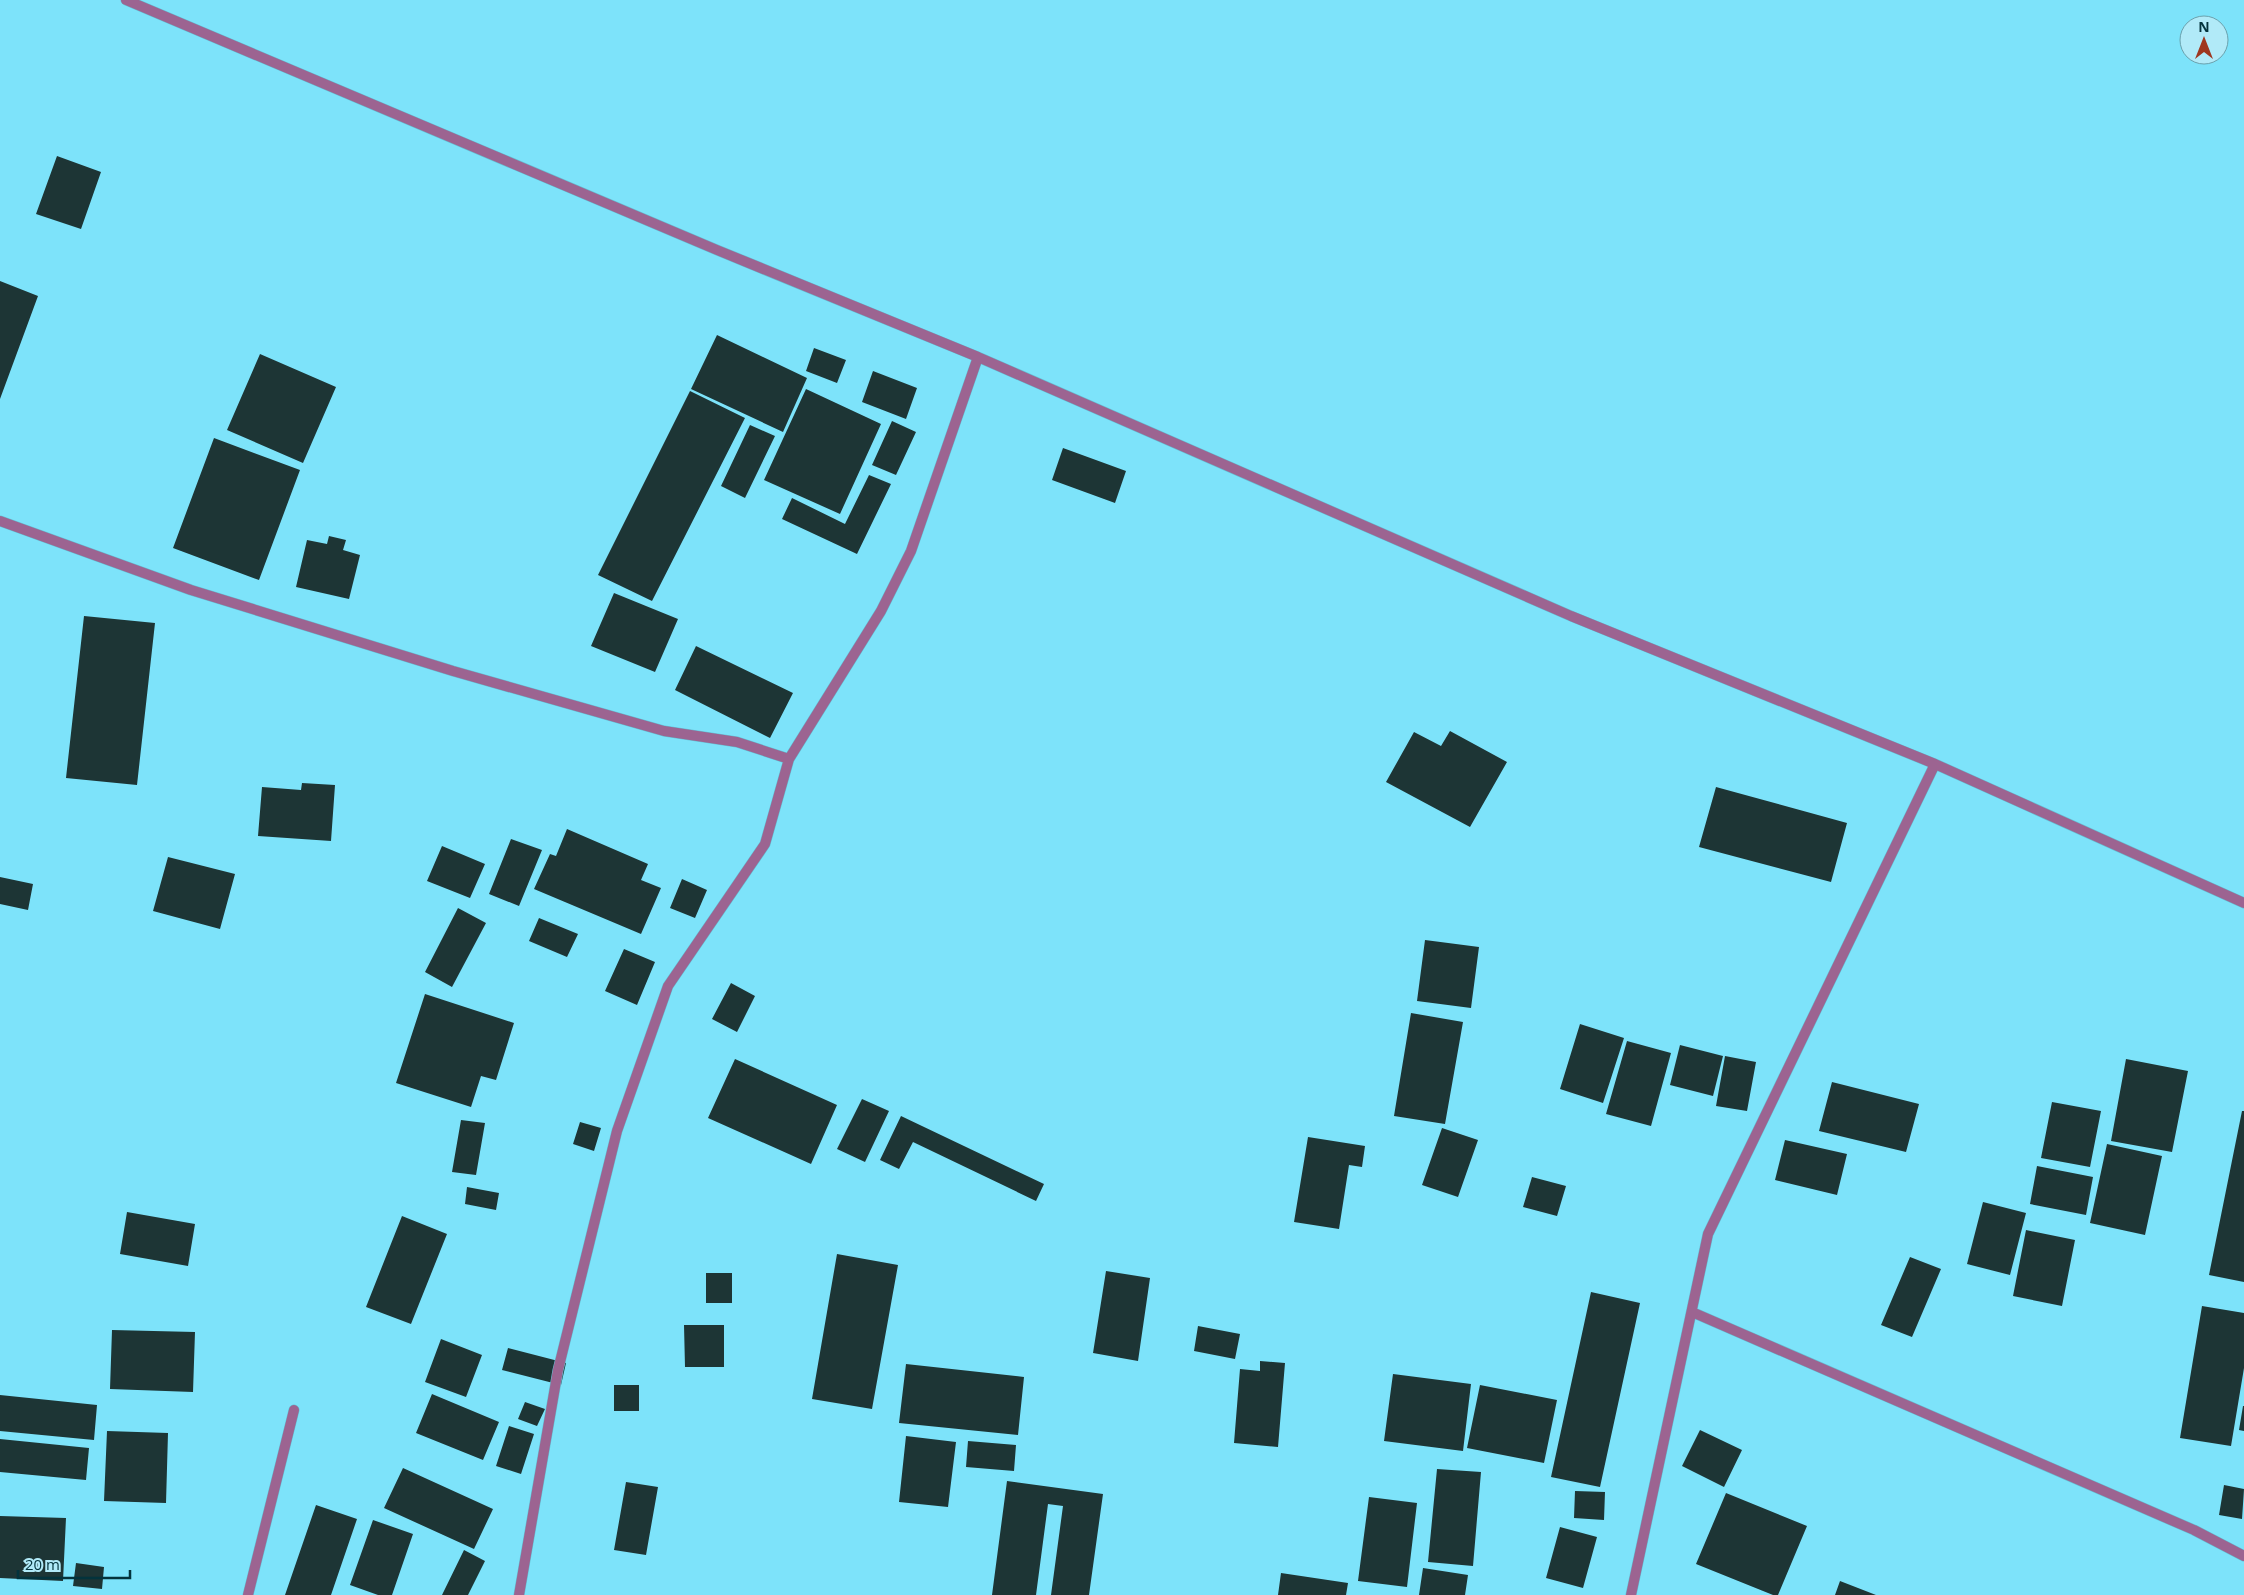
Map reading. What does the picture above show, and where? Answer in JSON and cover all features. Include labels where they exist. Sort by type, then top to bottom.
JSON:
[{"type":"street","points":[[126,0],[717,250],[978,357],[1572,616],[1935,764],[2244,903]]},
{"type":"street","points":[[519,1595],[558,1370],[617,1131],[668,986],[765,844],[789,758],[881,611],[911,551],[978,357]]},
{"type":"street","points":[[0,521],[191,590],[453,671],[664,731],[737,742],[789,758]]},
{"type":"street","points":[[1632,1595],[1708,1234],[1935,764]]},
{"type":"street","points":[[1692,1312],[2194,1530],[2244,1556]]},
{"type":"street","points":[[248,1595],[294,1410]]},
{"type":"building","points":[[57,156],[101,172],[81,229],[36,214]]},
{"type":"building","points":[[0,281],[38,296],[0,399]]},
{"type":"building","points":[[717,335],[807,378],[783,432],[691,389]]},
{"type":"building","points":[[814,348],[846,360],[837,383],[806,371]]},
{"type":"building","points":[[260,354],[336,387],[303,463],[227,430]]},
{"type":"building","points":[[873,371],[917,388],[906,419],[862,402]]},
{"type":"building","points":[[806,389],[881,424],[840,514],[764,480]]},
{"type":"building","points":[[690,391],[745,418],[652,601],[598,575]]},
{"type":"building","points":[[892,421],[916,432],[896,475],[872,465]]},
{"type":"building","points":[[750,425],[775,436],[745,498],[721,486]]},
{"type":"building","points":[[214,438],[300,470],[259,580],[173,548]]},
{"type":"building","points":[[1063,448],[1126,471],[1115,503],[1052,480]]},
{"type":"building","points":[[869,475],[891,484],[857,554],[782,519],[792,498],[845,524]]},
{"type":"building","points":[[329,536],[346,540],[343,550],[360,555],[349,599],[296,587],[307,540],[327,544]]},
{"type":"building","points":[[614,593],[678,619],[655,672],[591,646]]},
{"type":"building","points":[[84,616],[155,623],[137,785],[66,778]]},
{"type":"building","points":[[696,646],[793,693],[770,738],[675,690]]},
{"type":"building","points":[[1450,731],[1507,762],[1470,827],[1386,782],[1414,732],[1441,746]]},
{"type":"building","points":[[302,783],[335,785],[331,841],[258,836],[262,787],[301,790]]},
{"type":"building","points":[[1716,787],[1847,823],[1831,882],[1699,847]]},
{"type":"building","points":[[567,829],[648,864],[641,880],[661,888],[641,934],[534,889],[550,854],[556,856]]},
{"type":"building","points":[[511,839],[542,850],[519,906],[489,894]]},
{"type":"building","points":[[442,846],[485,864],[470,898],[427,881]]},
{"type":"building","points":[[168,857],[235,874],[220,929],[153,911]]},
{"type":"building","points":[[0,877],[33,884],[28,910],[0,904]]},
{"type":"building","points":[[682,879],[707,890],[695,918],[670,908]]},
{"type":"building","points":[[458,908],[486,923],[452,987],[425,972]]},
{"type":"building","points":[[539,918],[578,934],[567,957],[529,941]]},
{"type":"building","points":[[1425,940],[1479,947],[1471,1008],[1417,1001]]},
{"type":"building","points":[[624,949],[655,962],[637,1005],[605,991]]},
{"type":"building","points":[[731,983],[755,996],[737,1032],[712,1019]]},
{"type":"building","points":[[425,994],[514,1023],[496,1080],[481,1076],[471,1107],[396,1083]]},
{"type":"building","points":[[1411,1013],[1463,1022],[1445,1124],[1394,1116]]},
{"type":"building","points":[[1580,1024],[1624,1038],[1603,1103],[1560,1089]]},
{"type":"building","points":[[1627,1041],[1671,1053],[1651,1126],[1606,1114]]},
{"type":"building","points":[[1680,1045],[1723,1056],[1713,1096],[1670,1085]]},
{"type":"building","points":[[1725,1056],[1756,1062],[1747,1111],[1716,1106]]},
{"type":"building","points":[[735,1059],[837,1105],[811,1164],[708,1118]]},
{"type":"building","points":[[2126,1059],[2188,1071],[2172,1152],[2111,1141]]},
{"type":"building","points":[[1832,1082],[1919,1104],[1906,1152],[1819,1131]]},
{"type":"building","points":[[862,1099],[889,1111],[865,1162],[837,1149]]},
{"type":"building","points":[[2052,1102],[2101,1111],[2090,1167],[2041,1158]]},
{"type":"building","points":[[2242,1111],[2244,1111],[2244,1282],[2209,1275]]},
{"type":"building","points":[[901,1116],[1044,1184],[1036,1201],[913,1142],[899,1169],[880,1160]]},
{"type":"building","points":[[461,1120],[485,1123],[476,1175],[452,1172]]},
{"type":"building","points":[[580,1122],[601,1128],[594,1151],[573,1144]]},
{"type":"building","points":[[1442,1128],[1478,1140],[1458,1197],[1422,1185]]},
{"type":"building","points":[[1308,1137],[1365,1146],[1362,1167],[1349,1165],[1339,1229],[1294,1222]]},
{"type":"building","points":[[1785,1140],[1847,1154],[1837,1195],[1775,1180]]},
{"type":"building","points":[[2107,1144],[2162,1156],[2145,1235],[2090,1223]]},
{"type":"building","points":[[2037,1166],[2093,1177],[2086,1215],[2030,1204]]},
{"type":"building","points":[[1532,1177],[1566,1186],[1557,1216],[1523,1207]]},
{"type":"building","points":[[467,1187],[499,1193],[496,1210],[465,1204]]},
{"type":"building","points":[[1983,1202],[2026,1213],[2010,1275],[1967,1264]]},
{"type":"building","points":[[127,1212],[195,1224],[188,1266],[120,1254]]},
{"type":"building","points":[[402,1216],[447,1234],[411,1324],[366,1307]]},
{"type":"building","points":[[2026,1230],[2075,1240],[2062,1306],[2013,1296]]},
{"type":"building","points":[[837,1254],[898,1265],[872,1409],[812,1399]]},
{"type":"building","points":[[1910,1257],[1941,1269],[1912,1337],[1881,1325]]},
{"type":"building","points":[[1106,1271],[1150,1278],[1138,1361],[1093,1353]]},
{"type":"building","points":[[706,1273],[732,1273],[732,1303],[706,1303]]},
{"type":"building","points":[[1591,1292],[1640,1303],[1600,1487],[1551,1477]]},
{"type":"building","points":[[2202,1306],[2244,1313],[2244,1368],[2231,1446],[2180,1438]]},
{"type":"building","points":[[684,1325],[724,1325],[724,1367],[685,1367]]},
{"type":"building","points":[[1198,1326],[1240,1334],[1235,1359],[1194,1351]]},
{"type":"building","points":[[112,1330],[195,1332],[193,1392],[110,1389]]},
{"type":"building","points":[[441,1339],[482,1355],[466,1397],[425,1382]]},
{"type":"building","points":[[508,1348],[566,1363],[561,1385],[502,1370]]},
{"type":"building","points":[[1260,1361],[1285,1363],[1278,1447],[1234,1443],[1240,1369],[1260,1371]]},
{"type":"building","points":[[906,1364],[1024,1377],[1018,1435],[899,1423]]},
{"type":"building","points":[[1393,1374],[1471,1384],[1463,1451],[1384,1441]]},
{"type":"building","points":[[614,1385],[639,1385],[639,1411],[614,1411]]},
{"type":"building","points":[[1480,1385],[1557,1400],[1544,1463],[1467,1448]]},
{"type":"building","points":[[432,1394],[499,1422],[483,1460],[416,1433]]},
{"type":"building","points":[[0,1395],[97,1405],[94,1440],[0,1431]]},
{"type":"building","points":[[525,1402],[545,1409],[537,1426],[518,1419]]},
{"type":"building","points":[[2244,1406],[2244,1431],[2239,1430]]},
{"type":"building","points":[[509,1426],[534,1434],[521,1474],[496,1466]]},
{"type":"building","points":[[1700,1430],[1742,1450],[1724,1487],[1682,1466]]},
{"type":"building","points":[[107,1431],[168,1433],[166,1503],[104,1501]]},
{"type":"building","points":[[906,1436],[956,1442],[948,1507],[899,1502]]},
{"type":"building","points":[[0,1439],[89,1448],[86,1480],[0,1472]]},
{"type":"building","points":[[968,1441],[1016,1445],[1014,1471],[966,1467]]},
{"type":"building","points":[[403,1468],[493,1509],[474,1549],[384,1508]]},
{"type":"building","points":[[1437,1469],[1481,1472],[1473,1566],[1428,1562]]},
{"type":"building","points":[[1007,1481],[1103,1494],[1089,1595],[1051,1595],[1063,1506],[1048,1504],[1036,1595],[992,1595]]},
{"type":"building","points":[[626,1482],[658,1487],[646,1555],[614,1550]]},
{"type":"building","points":[[2224,1485],[2244,1489],[2242,1519],[2219,1515]]},
{"type":"building","points":[[1575,1491],[1605,1492],[1604,1520],[1574,1518]]},
{"type":"building","points":[[1726,1493],[1807,1526],[1778,1595],[1773,1595],[1696,1564]]},
{"type":"building","points":[[1369,1497],[1417,1503],[1407,1587],[1358,1581]]},
{"type":"building","points":[[316,1505],[357,1519],[331,1595],[285,1595]]},
{"type":"building","points":[[0,1516],[66,1518],[63,1581],[0,1578]]},
{"type":"building","points":[[373,1520],[413,1534],[392,1595],[378,1595],[350,1585]]},
{"type":"building","points":[[1560,1527],[1597,1537],[1583,1588],[1546,1578]]},
{"type":"building","points":[[464,1550],[485,1561],[468,1595],[442,1595]]},
{"type":"building","points":[[76,1563],[104,1567],[102,1589],[73,1586]]},
{"type":"building","points":[[1423,1568],[1468,1575],[1465,1595],[1419,1595]]},
{"type":"building","points":[[1281,1573],[1348,1583],[1346,1595],[1278,1595]]},
{"type":"building","points":[[1840,1581],[1876,1595],[1835,1595]]}]
